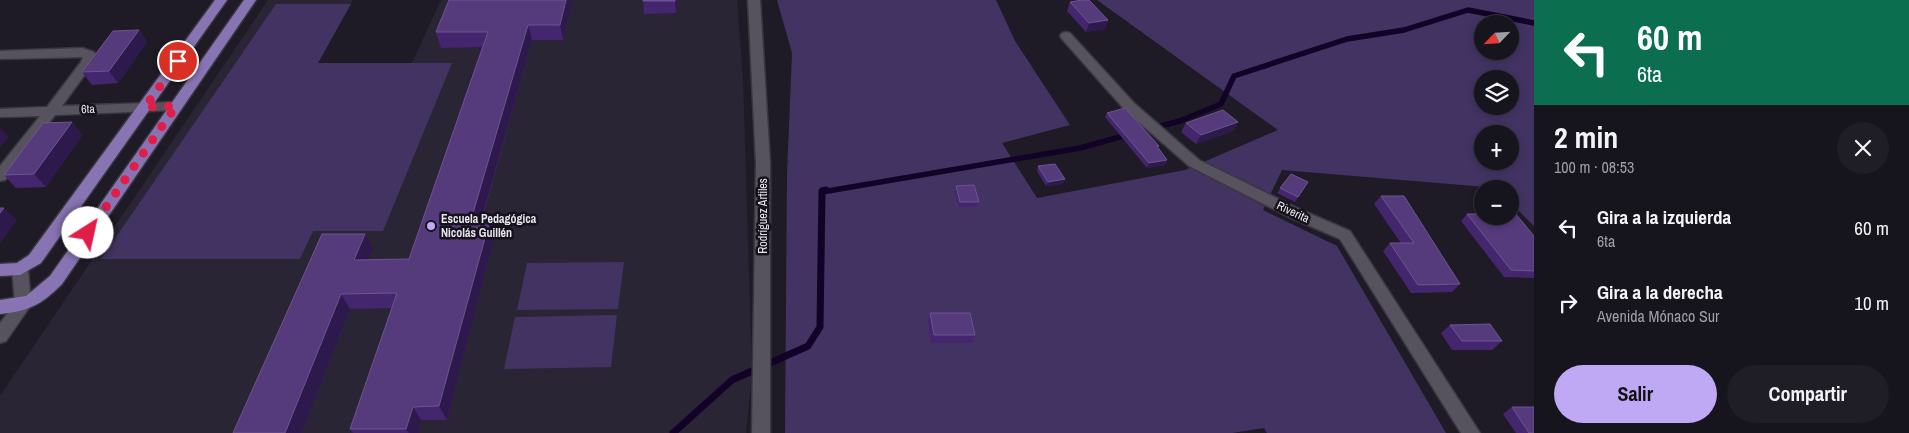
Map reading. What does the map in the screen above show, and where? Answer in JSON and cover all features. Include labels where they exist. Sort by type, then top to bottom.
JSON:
[{"type":"main road","points":[[0,270],[20,269],[35,259],[221,0]]},
{"type":"main road","points":[[0,307],[23,305],[36,300],[56,280],[250,0]]},
{"type":"street","name":"Rodríguez Artiles","points":[[754,0],[763,163],[761,433]]},
{"type":"street","name":"Riverita","points":[[1066,36],[1130,107],[1194,163],[1294,213],[1344,235],[1470,433]]},
{"type":"street","points":[[0,55],[82,52],[90,55],[87,63],[0,176]]},
{"type":"street","name":"6ta","points":[[0,113],[176,106]]},
{"type":"street","points":[[0,336],[23,305],[20,269]]},
{"type":"shaded area","name":"Escuela Pedagógica Nicolás Guillén","points":[[268,0],[353,0],[318,63],[412,63],[441,0],[737,0],[743,79],[752,373],[746,433],[0,433],[0,396]]},
{"type":"shaded area","points":[[777,0],[996,0],[1015,41],[1070,125],[1002,143],[1037,198],[1185,170],[1278,130],[1097,0],[1534,0],[1534,226],[1519,211],[1519,180],[1474,180],[1474,186],[1282,170],[1263,210],[1337,246],[1446,433],[1267,433],[1264,428],[1232,433],[785,433],[787,175],[792,53]]},
{"type":"shaded area","points":[[276,4],[351,4],[318,63],[452,63],[383,231],[313,231],[300,259],[101,259]]},
{"type":"shaded area","points":[[624,262],[618,309],[517,310],[527,263]]},
{"type":"shaded area","points":[[617,315],[611,367],[504,369],[515,317]]},
{"type":"building","points":[[449,0],[566,0],[560,25],[528,25],[471,220],[490,220],[439,406],[413,407],[406,429],[350,429],[397,293],[341,294],[285,433],[233,433],[322,234],[365,234],[354,260],[409,259],[488,32],[436,32]]},
{"type":"building","points":[[675,0],[675,1],[643,1]]},
{"type":"building","points":[[1089,0],[1108,20],[1089,23],[1070,2]]},
{"type":"building","points":[[139,30],[109,71],[82,72],[113,31]]},
{"type":"building","points":[[1125,108],[1159,146],[1157,146],[1167,160],[1149,163],[1107,113]]},
{"type":"building","points":[[1223,110],[1238,122],[1201,135],[1186,123]]},
{"type":"building","points":[[72,122],[34,174],[4,175],[43,123]]},
{"type":"building","points":[[1055,164],[1065,179],[1048,182],[1038,166]]},
{"type":"building","points":[[1291,174],[1308,182],[1298,197],[1280,188]]},
{"type":"building","points":[[974,185],[979,202],[960,202],[956,186]]},
{"type":"building","points":[[1381,196],[1404,196],[1460,284],[1418,285],[1390,243],[1414,243]]},
{"type":"building","points":[[1467,214],[1474,214],[1474,223]]},
{"type":"building","points":[[1519,218],[1534,236],[1534,271],[1511,270],[1476,225],[1519,225]]},
{"type":"building","points":[[930,313],[970,313],[975,335],[934,335]]},
{"type":"building","points":[[1490,324],[1502,341],[1462,341],[1450,325]]},
{"type":"building","points":[[1512,407],[1534,407],[1534,433],[1529,433]]},
{"type":"waterway","points":[[1137,132],[1180,121],[1221,104],[1234,76],[1347,39],[1404,30],[1468,10],[1534,23]]},
{"type":"waterway","points":[[822,192],[1080,148],[1127,135]]},
{"type":"waterway","points":[[673,433],[732,380],[808,346],[820,327],[822,191],[826,190]]},
{"type":"place","name":"Escuela Pedagógica Nicolás Guillén","points":[[431,226]]},
{"type":"route","points":[[88,233],[176,106],[145,107],[178,61]]}]
